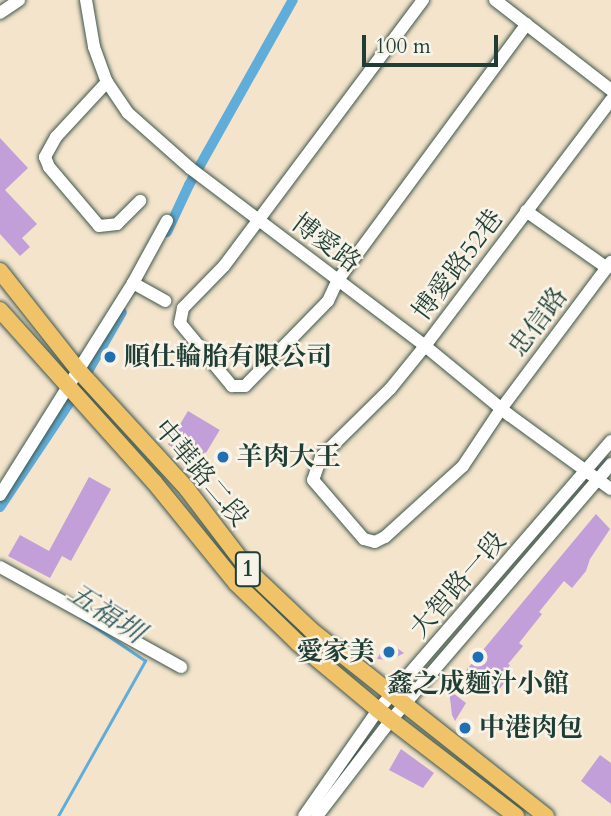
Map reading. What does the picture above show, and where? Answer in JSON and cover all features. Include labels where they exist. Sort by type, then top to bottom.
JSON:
[{"type":"main road","name":"中華路二段","points":[[0,272],[79,371],[187,489],[251,573],[310,630],[546,816]]},
{"type":"main road","name":"中華路二段","points":[[0,310],[154,482],[236,583],[298,643],[384,715],[516,816]]},
{"type":"street","points":[[0,13],[19,0]]},
{"type":"street","name":"博愛路","points":[[86,0],[94,47],[107,82],[128,113],[190,168],[425,346],[501,409],[611,489]]},
{"type":"street","points":[[423,0],[224,266],[183,308],[180,323],[232,386],[245,386],[328,301],[338,280],[527,24]]},
{"type":"street","points":[[495,0],[611,90]]},
{"type":"street","points":[[107,82],[56,137],[45,157],[49,167],[99,226],[117,225],[140,201]]},
{"type":"street","name":"博愛路52巷","points":[[375,542],[365,539],[313,480],[321,457],[390,389],[425,346],[611,100]]},
{"type":"street","points":[[527,211],[609,265]]},
{"type":"street","points":[[0,495],[4,479],[79,371],[167,221]]},
{"type":"street","name":"忠信路","points":[[375,542],[385,537],[463,466],[501,409],[609,265]]},
{"type":"street","points":[[133,283],[165,301]]},
{"type":"street","name":"大智路一段","points":[[398,702],[611,441]]},
{"type":"street","name":"大智路一段","points":[[349,765],[384,715],[611,464]]},
{"type":"street","points":[[0,567],[181,667]]},
{"type":"street","points":[[303,816],[349,765]]},
{"type":"street","points":[[317,816],[349,765]]},
{"type":"building","points":[[0,138],[28,168],[5,190],[37,224],[22,238],[30,247],[20,256],[0,234]]},
{"type":"building","points":[[188,411],[220,430],[200,463],[168,444]]},
{"type":"building","points":[[89,477],[111,489],[71,561],[62,556],[50,578],[8,556],[20,535],[49,551]]},
{"type":"building","points":[[596,514],[610,529],[590,559],[586,571],[572,588],[564,581],[539,612],[542,614],[519,643],[523,646],[508,664],[510,665],[501,677],[506,681],[497,692],[482,679],[472,691],[458,680]]},
{"type":"building","points":[[391,644],[404,653],[391,660],[377,659],[383,648],[387,650]]},
{"type":"building","points":[[449,690],[466,703],[455,721],[452,715]]},
{"type":"building","points":[[401,749],[434,773],[423,788],[389,770]]},
{"type":"building","points":[[600,755],[611,763],[611,804],[581,781]]},
{"type":"waterway","points":[[167,232],[189,185],[293,0]]},
{"type":"waterway","points":[[0,507],[72,399],[122,312]]},
{"type":"waterway","name":"五福圳","points":[[58,816],[145,661],[81,618]]},
{"type":"place","name":"順仕輪胎有限公司","points":[[110,357]]},
{"type":"place","name":"羊肉大王","points":[[223,457]]},
{"type":"place","name":"愛家美","points":[[389,652]]},
{"type":"place","name":"鑫之成麵汁小館","points":[[478,657]]},
{"type":"place","name":"中港肉包","points":[[465,728]]}]
